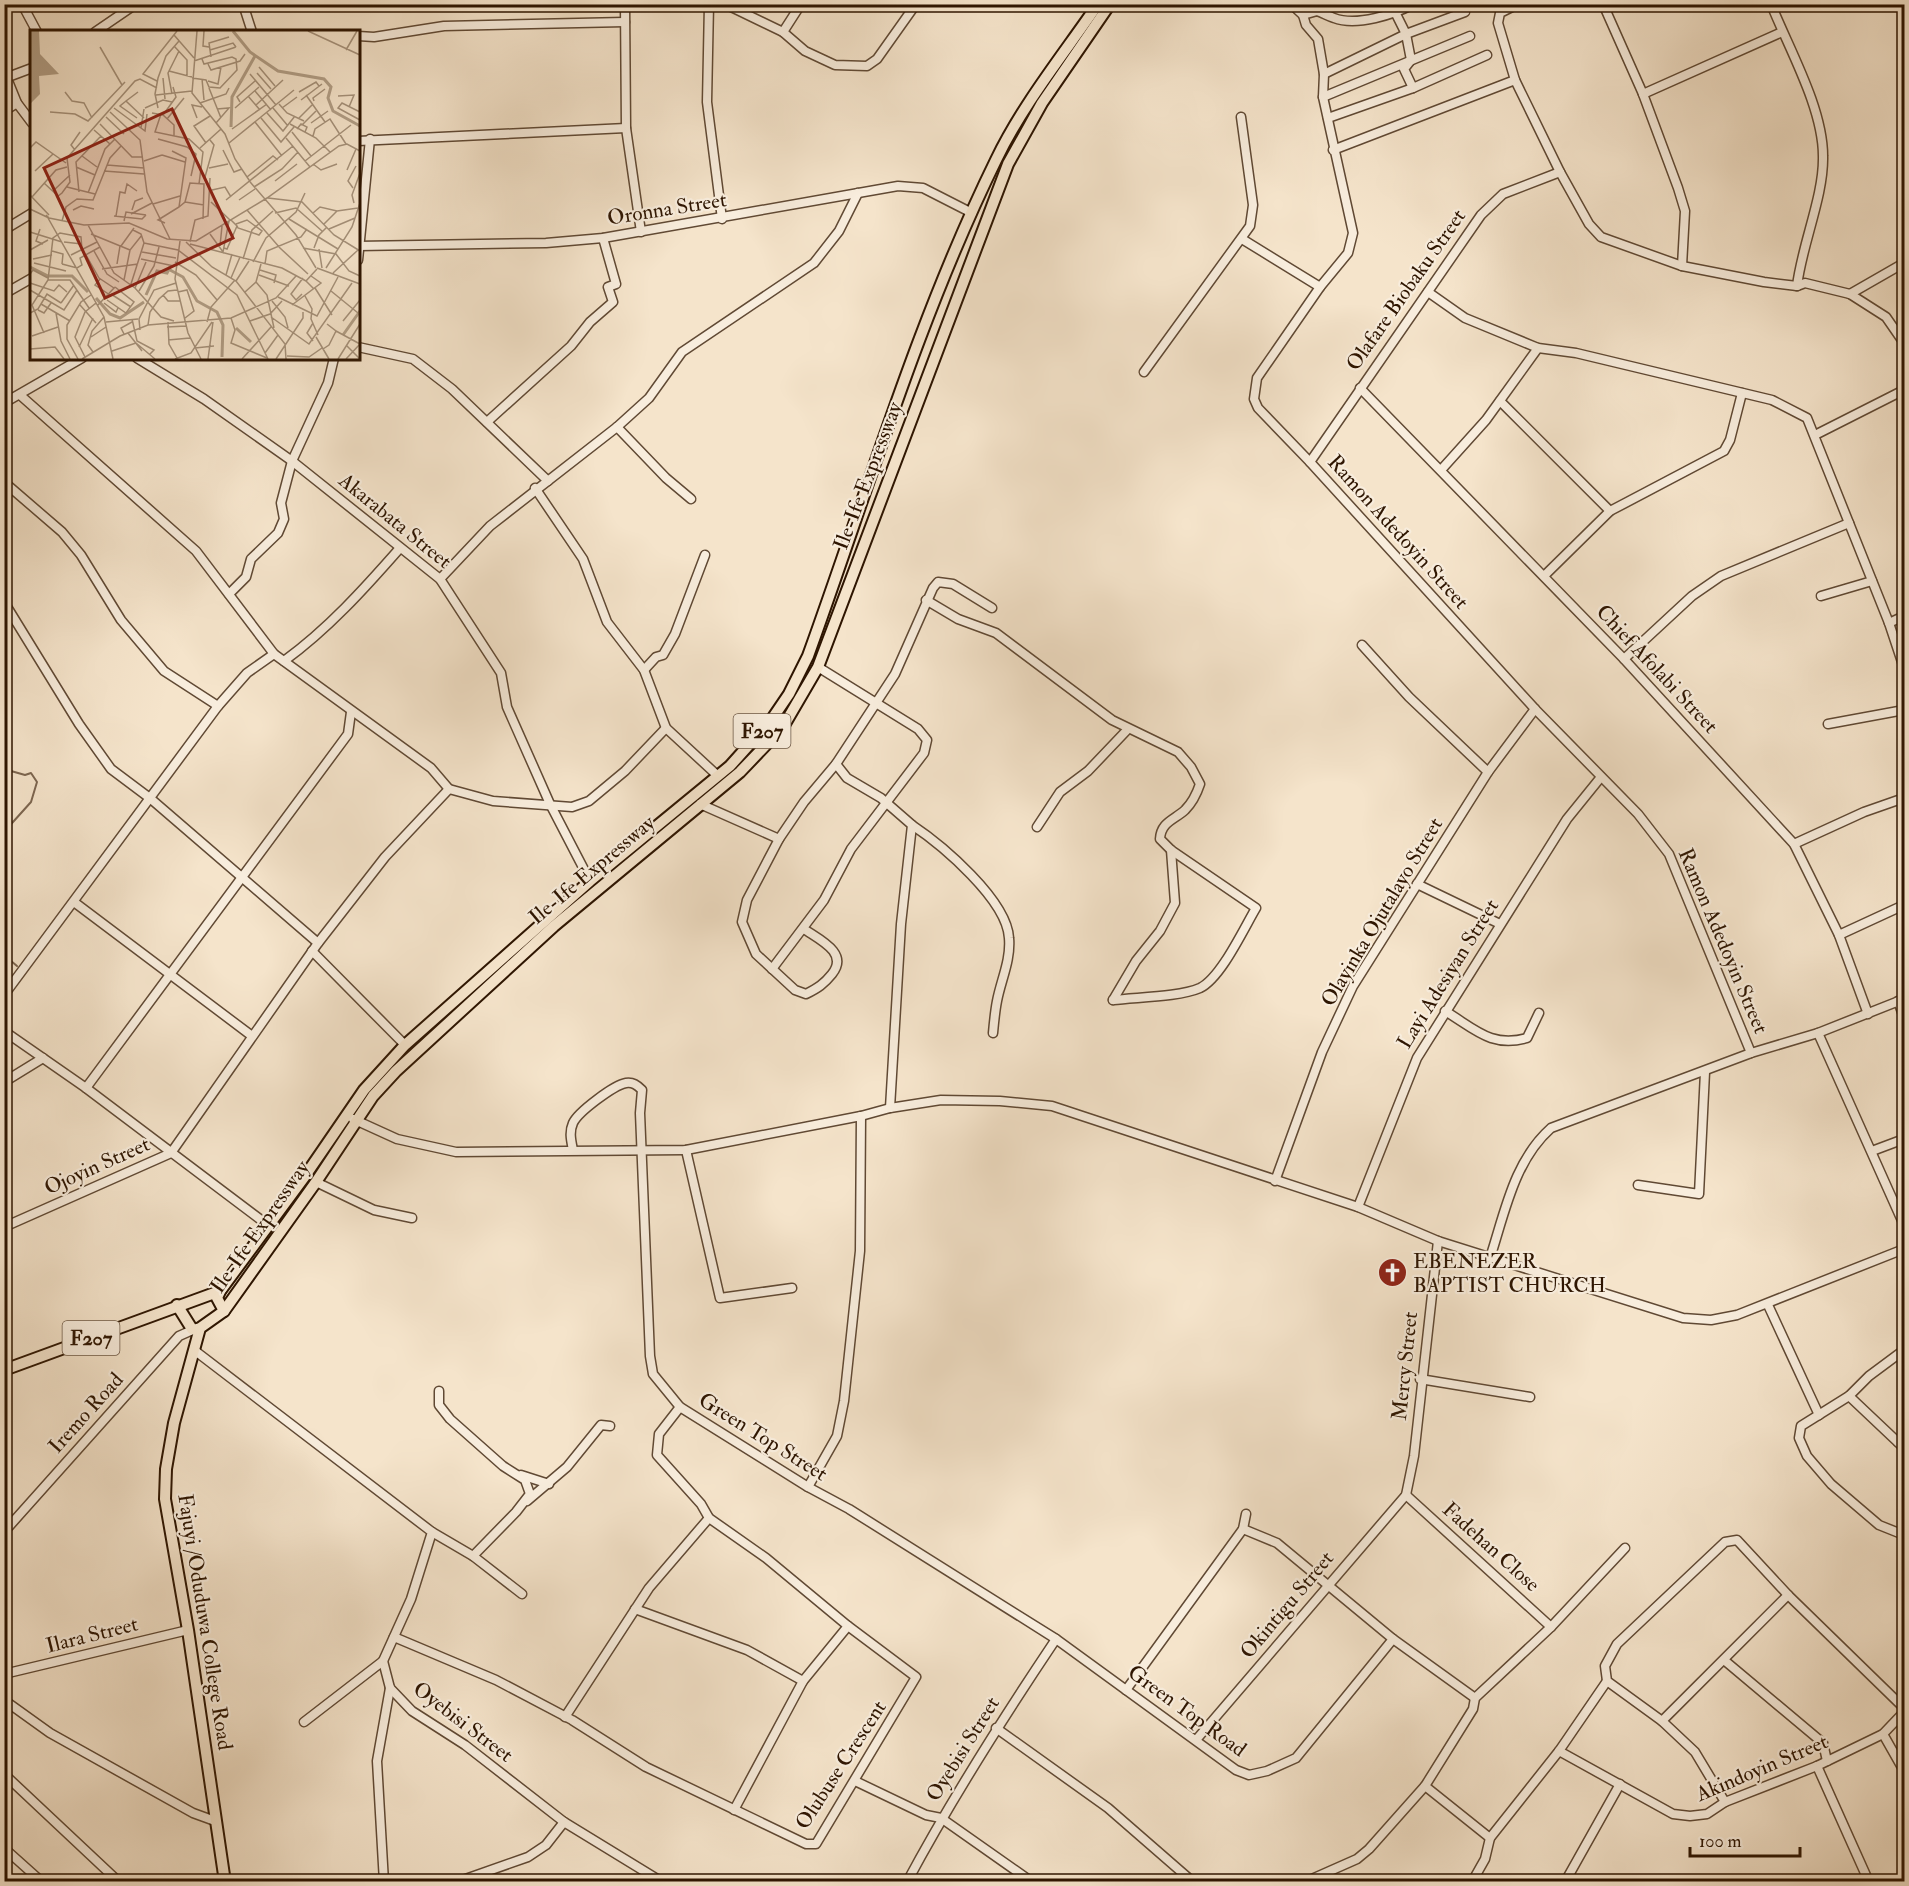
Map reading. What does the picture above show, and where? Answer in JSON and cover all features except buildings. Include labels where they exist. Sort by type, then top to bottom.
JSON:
[{"type":"main road","name":"Ile-Ife Expressway","points":[[1098,4],[1032,96],[997,159],[972,213],[940,288],[893,412],[808,656],[789,694],[772,720],[718,776],[590,881],[405,1045],[364,1090],[269,1226],[220,1291],[217,1298],[224,1311],[316,1182],[373,1096],[419,1049],[554,926],[740,772],[783,727],[818,667],[1008,164],[1042,103],[1110,4]]},
{"type":"main road","name":"F207","points":[[4,1370],[220,1291]]},
{"type":"main road","points":[[177,1305],[196,1328],[224,1311]]},
{"type":"main road","name":"Fajuyi /Oduduwa College Road","points":[[196,1328],[194,1350],[174,1423],[166,1469],[165,1499],[173,1557],[188,1630],[225,1881]]},
{"type":"street","points":[[22,4],[36,30]]},
{"type":"street","points":[[243,4],[251,30]]},
{"type":"street","points":[[624,4],[626,128],[641,231]]},
{"type":"street","points":[[708,4],[707,102],[722,219]]},
{"type":"street","points":[[725,4],[783,32],[805,51],[835,65],[867,66],[877,59],[916,4]]},
{"type":"street","points":[[783,32],[801,4]]},
{"type":"street","name":"Ramon Adedoyin Street","points":[[1291,4],[1303,15],[1306,25],[1318,39],[1324,74],[1323,97],[1353,233],[1348,253],[1320,287],[1262,369],[1254,389],[1254,399],[1258,408],[1310,462],[1535,710],[1638,814],[1669,854],[1751,1053]]},
{"type":"street","points":[[1303,15],[1317,11],[1335,19],[1361,20],[1396,14],[1414,4]]},
{"type":"street","points":[[1518,4],[1500,13],[1498,17],[1515,81],[1560,172],[1589,224],[1601,237],[1682,266],[1797,286],[1805,283],[1851,294],[1886,317],[1905,343]]},
{"type":"street","points":[[1603,4],[1643,94],[1684,211],[1682,266]]},
{"type":"street","points":[[1771,4],[1820,129],[1823,156],[1797,286]]},
{"type":"street","points":[[98,30],[130,6]]},
{"type":"street","points":[[1324,74],[1406,34],[1465,12]]},
{"type":"street","points":[[1396,14],[1406,34],[1411,60],[1404,69],[1413,88]]},
{"type":"street","points":[[360,36],[374,37],[444,26],[625,22]]},
{"type":"street","points":[[1643,94],[1782,32]]},
{"type":"street","points":[[1323,97],[1470,36]]},
{"type":"street","points":[[1328,118],[1413,88],[1487,55]]},
{"type":"street","points":[[30,68],[6,74],[18,104],[30,120]]},
{"type":"street","points":[[1333,150],[1515,81]]},
{"type":"street","points":[[4,111],[18,104]]},
{"type":"street","points":[[1144,372],[1250,226],[1253,214],[1241,117]]},
{"type":"street","points":[[360,141],[626,128]]},
{"type":"street","points":[[360,236],[370,139]]},
{"type":"street","name":"Olafare Biobaku Street","points":[[1310,462],[1480,215],[1503,194],[1560,172]]},
{"type":"street","name":"Oronna Street","points":[[360,246],[546,243],[603,238],[722,219],[898,186],[923,188],[972,213]]},
{"type":"street","points":[[440,579],[490,526],[535,488],[548,481],[617,427],[649,398],[682,352],[814,262],[839,231],[858,193]]},
{"type":"street","points":[[4,230],[30,214]]},
{"type":"street","points":[[487,422],[571,346],[590,322],[612,302],[608,287],[616,284],[603,238]]},
{"type":"street","points":[[1242,239],[1320,287]]},
{"type":"street","points":[[1851,294],[1905,263]]},
{"type":"street","points":[[4,294],[30,279]]},
{"type":"street","points":[[1428,292],[1465,318],[1538,348],[1576,353],[1772,400],[1794,409],[1807,418],[1905,668]]},
{"type":"street","points":[[360,347],[413,359],[452,389],[548,481]]},
{"type":"street","points":[[1441,470],[1500,401],[1538,348]]},
{"type":"street","points":[[4,403],[78,360]]},
{"type":"street","name":"Akarabata Street","points":[[140,360],[204,399],[292,461],[440,579],[501,673],[507,707],[550,804],[590,881]]},
{"type":"street","points":[[229,594],[246,577],[250,559],[279,533],[284,519],[281,502],[292,461],[328,382],[334,360]]},
{"type":"street","name":"Chief Afolabi Street","points":[[1360,388],[1624,659],[1794,844],[1839,935],[1868,1014]]},
{"type":"street","points":[[1815,435],[1905,390]]},
{"type":"street","points":[[1544,576],[1610,511],[1724,451],[1730,440],[1742,393]]},
{"type":"street","points":[[20,395],[196,551],[274,654],[431,768],[449,789],[493,801],[572,807],[589,801],[625,771],[666,728]]},
{"type":"street","points":[[1500,401],[1610,511]]},
{"type":"street","points":[[617,427],[666,478],[691,499]]},
{"type":"street","points":[[4,482],[62,532],[81,555],[121,620],[164,671],[218,706]]},
{"type":"street","points":[[535,488],[583,559],[607,622],[644,670],[666,728],[718,776]]},
{"type":"street","points":[[1624,659],[1692,596],[1721,576],[1849,524]]},
{"type":"street","points":[[284,661],[309,642],[334,618],[400,548]]},
{"type":"street","points":[[644,670],[656,657],[663,655],[675,634],[705,555]]},
{"type":"street","points":[[1821,596],[1872,581]]},
{"type":"street","points":[[804,929],[834,951],[839,959],[839,965],[822,986],[806,994],[795,990],[756,954],[742,922],[747,900],[779,839],[804,802],[836,764],[895,674],[926,600],[939,582],[947,582],[992,608]]},
{"type":"street","points":[[926,600],[958,619],[1004,637],[1112,720],[1178,752],[1191,767],[1200,784],[1185,810],[1166,823],[1160,831],[1160,839],[1171,850],[1256,908],[1214,976],[1202,987],[1181,994],[1113,1000],[1136,961],[1164,924],[1175,903],[1171,850]]},
{"type":"street","points":[[4,602],[73,714],[111,769],[151,799],[315,947],[405,1045]]},
{"type":"street","points":[[1889,623],[1905,616]]},
{"type":"street","points":[[1362,645],[1409,697],[1488,772]]},
{"type":"street","points":[[4,995],[218,706],[247,673],[274,654]]},
{"type":"street","points":[[772,969],[824,900],[850,849],[924,753],[927,740],[918,729],[818,667]]},
{"type":"street","name":"Olayinka Ojutalayo Street","points":[[1275,1181],[1323,1052],[1353,986],[1488,772],[1535,710]]},
{"type":"street","points":[[1828,724],[1905,710]]},
{"type":"street","points":[[86,1088],[348,734],[351,712]]},
{"type":"street","points":[[1037,826],[1060,792],[1088,771],[1128,729]]},
{"type":"street","points":[[836,764],[848,778],[887,802],[912,825],[940,844],[969,873],[1004,916],[1009,937],[1008,962],[996,1003],[993,1033]]},
{"type":"street","name":"Layi Adesiyan Street","points":[[1358,1207],[1407,1078],[1445,1011],[1567,819],[1600,777]]},
{"type":"street","points":[[171,1153],[315,947],[385,857],[449,789]]},
{"type":"street","points":[[1794,844],[1864,812],[1905,798]]},
{"type":"street","points":[[700,804],[779,839]]},
{"type":"street","points":[[890,1108],[901,924],[912,825]]},
{"type":"street","points":[[1418,884],[1500,924]]},
{"type":"street","points":[[74,902],[252,1036]]},
{"type":"street","points":[[1839,935],[1905,905]]},
{"type":"street","points":[[1490,1258],[1517,1173],[1534,1144],[1551,1128],[1751,1053],[1818,1033],[1901,1000],[1905,1018]]},
{"type":"street","points":[[1445,1011],[1497,1042],[1511,1042],[1527,1038],[1539,1013]]},
{"type":"street","points":[[4,1031],[86,1088],[269,1226]]},
{"type":"street","points":[[1818,1033],[1905,1226]]},
{"type":"street","points":[[4,1082],[43,1058]]},
{"type":"street","points":[[1638,1185],[1699,1194],[1705,1072]]},
{"type":"street","name":"Green Top Street","points":[[573,1150],[570,1132],[575,1119],[617,1086],[627,1082],[636,1084],[642,1090],[640,1113],[650,1356],[653,1374],[680,1407],[808,1487],[849,1509],[1056,1639]]},
{"type":"street","points":[[346,1115],[397,1139],[456,1152],[686,1150],[861,1116],[890,1108],[941,1100],[1000,1101],[1052,1106],[1358,1207],[1437,1241],[1683,1318],[1711,1320],[1737,1316],[1905,1249]]},
{"type":"street","points":[[808,1487],[837,1436],[844,1401],[861,1251],[861,1116]]},
{"type":"street","points":[[1872,1151],[1905,1139]]},
{"type":"street","points":[[686,1150],[720,1298],[792,1288]]},
{"type":"street","name":"Ojoyin Street","points":[[4,1227],[171,1153]]},
{"type":"street","points":[[316,1182],[374,1209],[412,1218]]},
{"type":"street","name":"Mercy Street","points":[[1406,1495],[1414,1456],[1420,1379],[1437,1241]]},
{"type":"street","points":[[1768,1305],[1819,1415]]},
{"type":"street","name":"Iremo Road","points":[[4,1532],[179,1336],[196,1328]]},
{"type":"street","points":[[194,1350],[432,1532],[473,1556],[522,1594]]},
{"type":"street","points":[[1905,1350],[1869,1376],[1849,1396],[1801,1426],[1799,1438],[1807,1456],[1831,1484],[1879,1525],[1905,1535]]},
{"type":"street","points":[[1420,1379],[1530,1397]]},
{"type":"street","points":[[439,1390],[439,1405],[450,1419],[494,1459],[525,1480],[530,1494],[516,1512]]},
{"type":"street","points":[[1849,1396],[1902,1442]]},
{"type":"street","name":"Olubuse Crescent","points":[[394,1637],[496,1680],[565,1717],[646,1767],[734,1810],[812,1845],[816,1844],[916,1677],[848,1626],[766,1558],[709,1518],[701,1504],[657,1455],[659,1434],[680,1407]]},
{"type":"street","points":[[473,1556],[516,1512],[549,1484],[601,1425],[610,1426]]},
{"type":"street","points":[[515,1473],[549,1484]]},
{"type":"street","name":"Okintigu Street","points":[[1196,1740],[1406,1495]]},
{"type":"street","name":"Fadehan Close","points":[[1406,1495],[1551,1627]]},
{"type":"street","points":[[1126,1690],[1243,1529],[1246,1514]]},
{"type":"street","points":[[565,1717],[649,1588],[709,1518]]},
{"type":"street","points":[[1243,1529],[1277,1543],[1394,1639],[1475,1698]]},
{"type":"street","points":[[304,1722],[383,1661],[411,1599],[432,1532]]},
{"type":"street","points":[[1472,1881],[1485,1859],[1490,1838],[1559,1751],[1607,1681],[1605,1666],[1617,1644],[1725,1542],[1737,1540],[1788,1596],[1905,1708]]},
{"type":"street","points":[[1305,1881],[1357,1859],[1425,1786],[1473,1709],[1475,1698],[1551,1627],[1625,1548]]},
{"type":"street","points":[[1662,1721],[1788,1596]]},
{"type":"street","points":[[635,1609],[747,1650],[803,1681]]},
{"type":"street","points":[[734,1810],[803,1681],[848,1626]]},
{"type":"street","name":"Ilara Street","points":[[4,1674],[188,1630]]},
{"type":"street","name":"Green Top Road","points":[[1056,1639],[1236,1770],[1249,1775],[1267,1771],[1296,1758],[1394,1639]]},
{"type":"street","name":"Oyebisi Street","points":[[907,1881],[941,1818],[996,1728],[1056,1639]]},
{"type":"street","points":[[1724,1660],[1823,1743],[1827,1761]]},
{"type":"street","name":"Oyebisi Street","points":[[383,1661],[390,1688],[412,1711],[465,1745],[564,1822],[662,1881]]},
{"type":"street","points":[[1607,1681],[1662,1721],[1695,1752],[1725,1802]]},
{"type":"street","points":[[384,1881],[377,1761],[390,1688]]},
{"type":"street","points":[[4,1700],[50,1733],[193,1814],[215,1821]]},
{"type":"street","name":"Akindoyin Street","points":[[1559,1751],[1673,1814],[1690,1816],[1707,1814],[1725,1802],[1817,1766],[1883,1734],[1905,1713]]},
{"type":"street","points":[[996,1728],[1108,1808],[1193,1881]]},
{"type":"street","points":[[1883,1734],[1905,1771]]},
{"type":"street","points":[[1817,1766],[1869,1881]]},
{"type":"street","points":[[4,1774],[118,1881]]},
{"type":"street","points":[[855,1781],[926,1815],[941,1818],[1032,1881]]},
{"type":"street","points":[[1565,1881],[1620,1784]]},
{"type":"street","points":[[1425,1786],[1490,1838]]},
{"type":"street","points":[[457,1881],[528,1857],[546,1845],[564,1822]]},
{"type":"street","points":[[4,1848],[42,1881]]},
{"type":"waterway","points":[[4,769],[25,775],[31,773],[37,782],[31,802],[4,832]]},
{"type":"waterway","points":[[4,955],[17,966]]},
{"type":"place","name":"EBENEZER BAPTIST CHURCH","points":[[1392,1273]]}]
